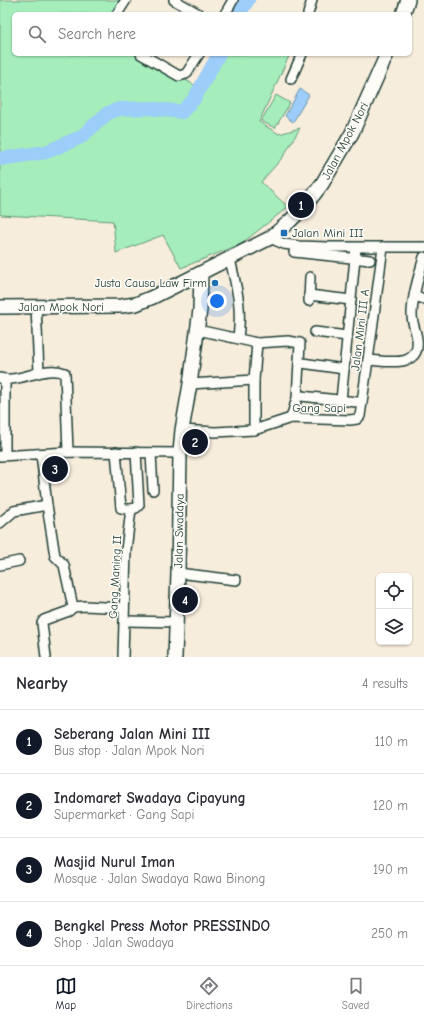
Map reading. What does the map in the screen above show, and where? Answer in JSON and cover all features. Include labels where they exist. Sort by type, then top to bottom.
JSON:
[{"type":"main road","points":[[404,12],[408,0]]},
{"type":"main road","name":"Jalan Mpok Nori","points":[[0,307],[128,306],[153,297],[270,238],[304,207],[322,184],[352,133],[386,56]]},
{"type":"main road","name":"Jalan Swadaya","points":[[175,657],[180,453],[182,430],[198,330],[201,273]]},
{"type":"street","points":[[117,12],[126,0]]},
{"type":"street","points":[[174,0],[195,12]]},
{"type":"street","points":[[226,12],[233,0]]},
{"type":"street","points":[[309,12],[312,0]]},
{"type":"street","points":[[144,56],[179,76],[186,74],[198,56]]},
{"type":"street","points":[[291,79],[301,56]]},
{"type":"street","points":[[270,238],[284,244],[298,246],[356,248],[424,247]]},
{"type":"street","name":"Jalan Mini III A","points":[[360,416],[382,247]]},
{"type":"street","points":[[341,400],[356,248]]},
{"type":"street","points":[[294,252],[370,260]]},
{"type":"street","points":[[368,360],[404,361],[411,358],[416,352],[418,340],[412,318],[414,296],[424,257]]},
{"type":"street","points":[[230,259],[239,295],[240,319],[238,338]]},
{"type":"street","points":[[310,277],[309,298],[351,300]]},
{"type":"street","points":[[414,296],[424,299]]},
{"type":"street","points":[[36,307],[39,372]]},
{"type":"street","points":[[198,330],[257,343],[288,341],[300,343],[297,398],[291,418]]},
{"type":"street","points":[[315,332],[347,336]]},
{"type":"street","points":[[254,430],[254,380],[257,343]]},
{"type":"street","points":[[302,363],[344,368]]},
{"type":"street","points":[[68,452],[65,373],[39,372],[20,377],[2,378],[2,455],[68,452],[180,453]]},
{"type":"street","points":[[190,384],[254,380]]},
{"type":"street","points":[[301,396],[357,402]]},
{"type":"street","name":"Gang Sapi","points":[[182,430],[215,432],[254,430],[291,418],[350,420],[358,419],[360,416]]},
{"type":"street","points":[[116,452],[121,508],[125,509],[135,506]]},
{"type":"street","name":"Gang Maning II","points":[[123,657],[126,550],[135,506],[136,452]]},
{"type":"street","points":[[151,453],[153,490]]},
{"type":"street","points":[[41,454],[55,556],[64,565],[73,607]]},
{"type":"street","points":[[0,523],[14,511],[47,505]]},
{"type":"street","points":[[0,565],[19,560]]},
{"type":"street","points":[[178,573],[236,580]]},
{"type":"street","points":[[46,657],[42,623],[44,620],[69,611],[73,607],[85,606],[124,608]]},
{"type":"street","points":[[125,621],[177,622]]},
{"type":"green space","points":[[0,0],[119,0],[112,12],[12,12],[12,56],[145,56],[196,86],[217,56],[289,56],[259,122],[279,134],[300,128],[283,157],[261,182],[288,207],[241,244],[181,268],[163,235],[116,253],[113,221],[0,214]]},
{"type":"green space","points":[[276,95],[290,103],[275,128],[261,121]]},
{"type":"water","points":[[300,89],[309,95],[293,122],[285,116]]},
{"type":"waterway","points":[[240,12],[248,0]]},
{"type":"waterway","points":[[0,159],[46,152],[81,137],[108,113],[119,109],[148,108],[182,112],[194,99],[218,56]]},
{"type":"place","name":"Seberang Jalan Mini III","points":[[301,205]]},
{"type":"place","name":"Jalan Mini III","points":[[284,233]]},
{"type":"place","name":"Justa Causa Law Firm","points":[[215,283]]},
{"type":"place","name":"Indomaret Swadaya Cipayung","points":[[195,442]]},
{"type":"place","name":"Masjid Nurul Iman","points":[[55,469]]},
{"type":"place","name":"Bengkel Press Motor PRESSINDO","points":[[185,600]]}]
